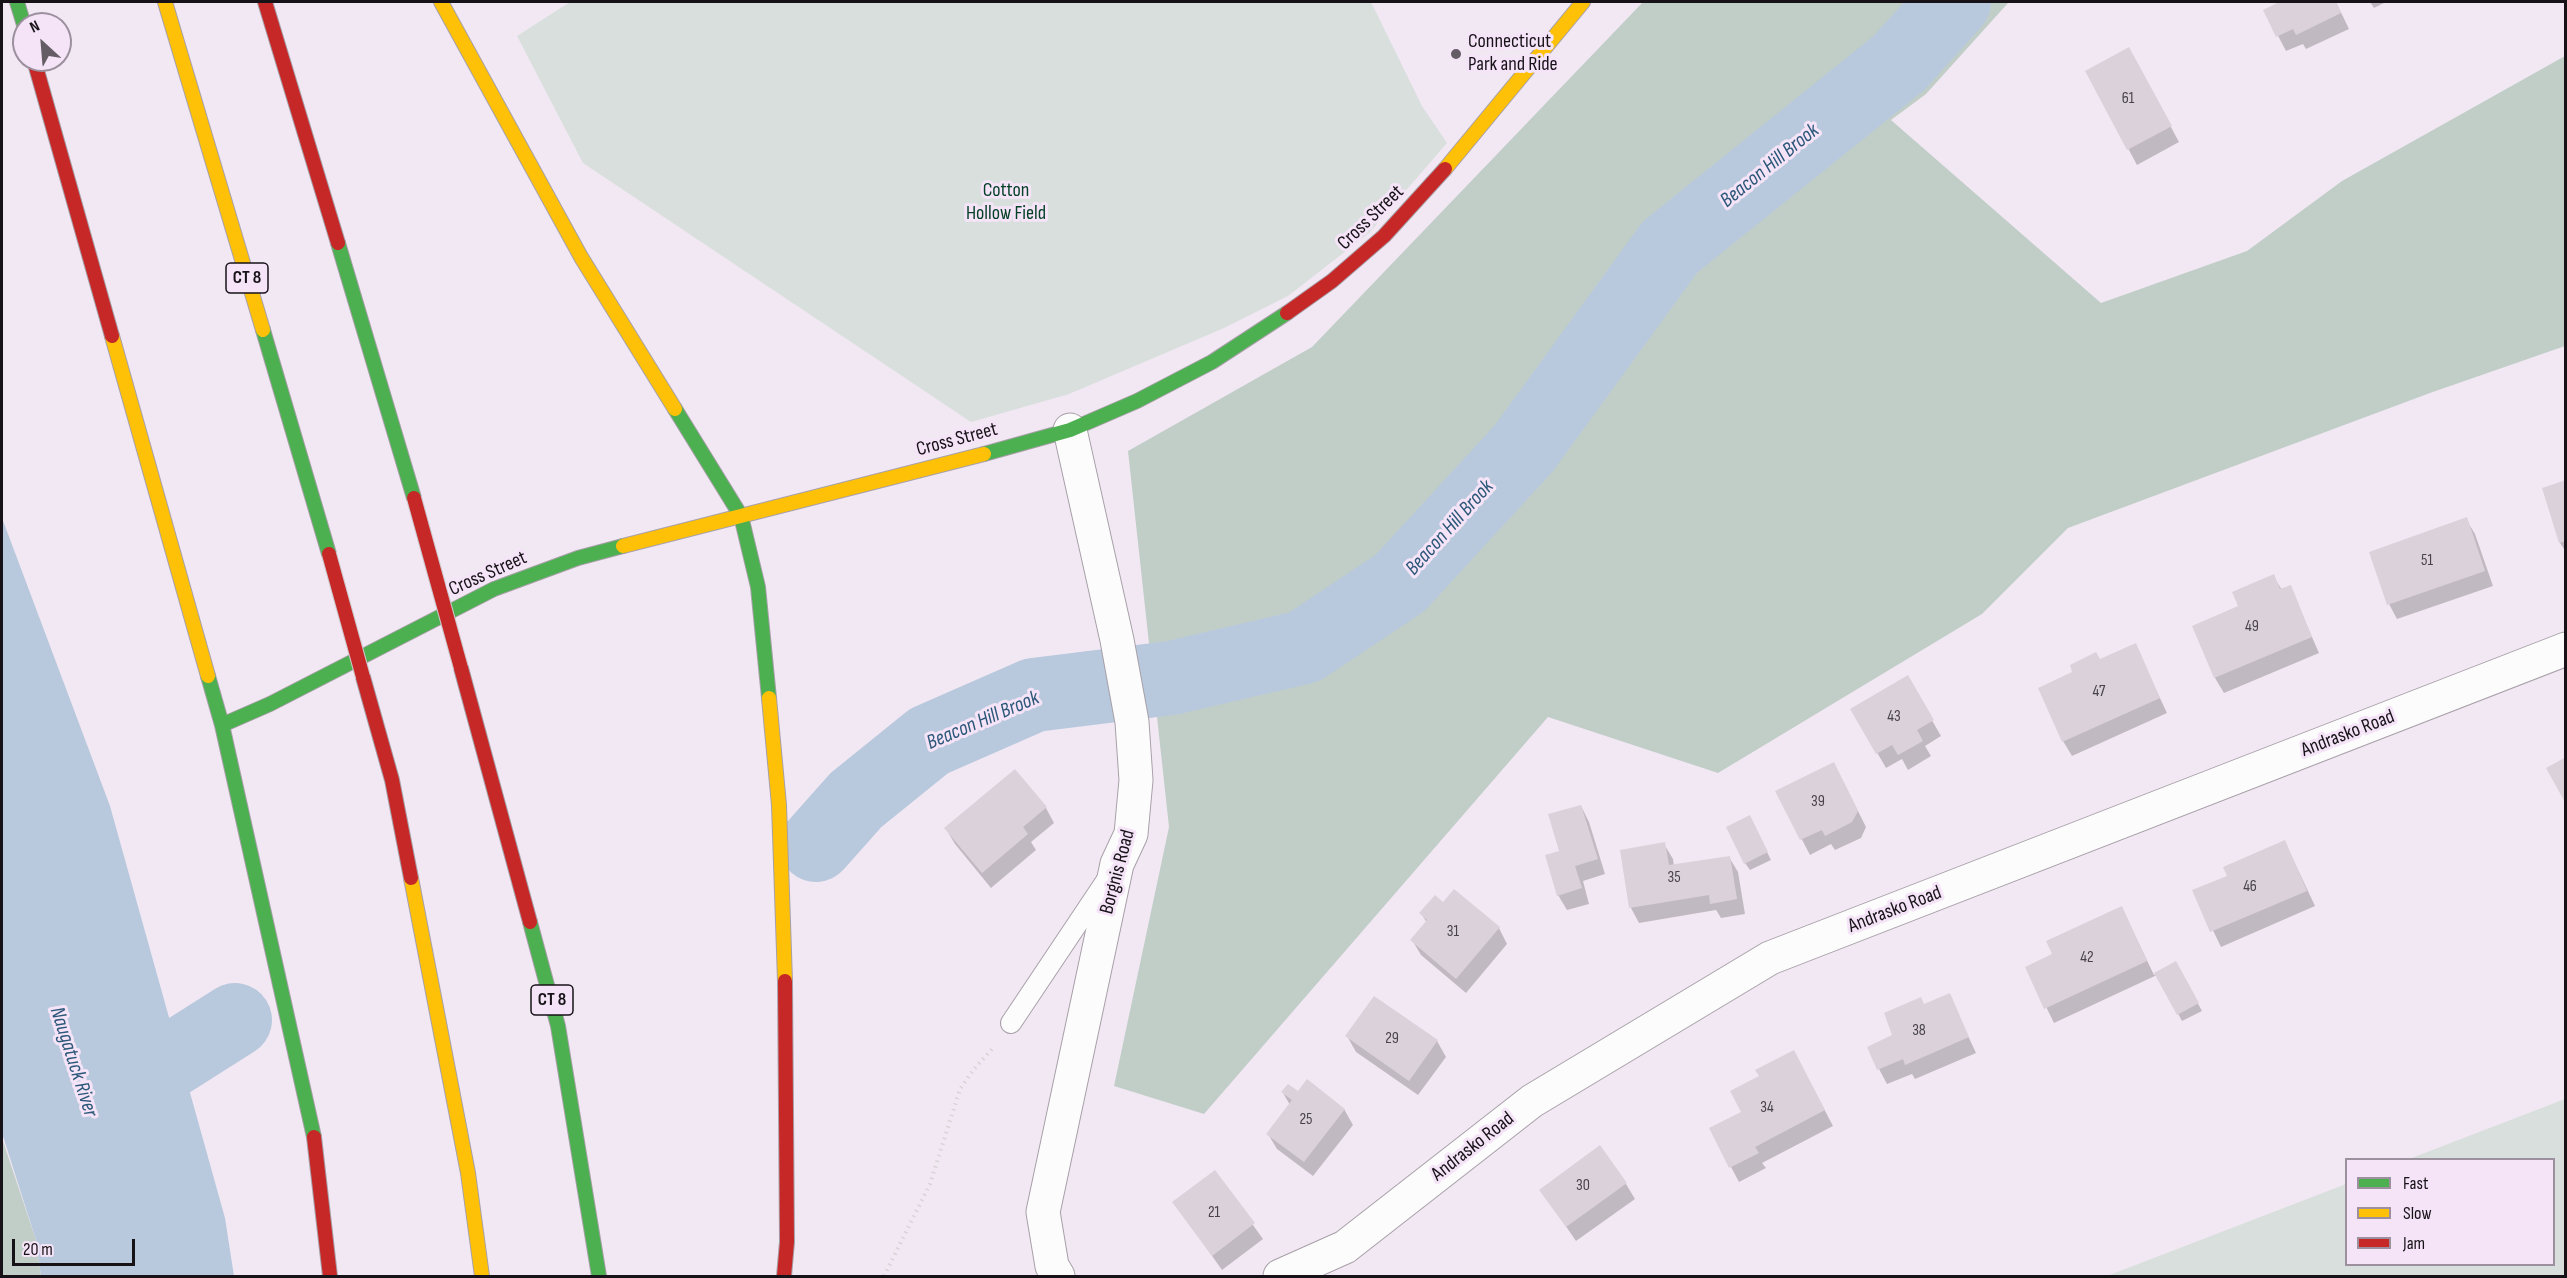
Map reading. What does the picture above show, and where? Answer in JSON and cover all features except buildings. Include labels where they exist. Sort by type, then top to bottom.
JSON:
[{"type":"main road","name":"CT 8","points":[[165,2],[329,554],[392,780],[468,1173],[482,1276]]},
{"type":"main road","name":"CT 8","points":[[265,2],[414,498],[558,1026],[599,1276]]},
{"type":"main road","points":[[441,2],[581,256],[741,516],[758,586],[779,805],[785,951],[787,1242],[784,1276]]},
{"type":"main road","name":"Cross Street","points":[[222,725],[270,704],[494,589],[578,558],[1070,430],[1137,401],[1212,362],[1278,320],[1332,281],[1384,236],[1430,187],[1584,2]]},
{"type":"main road","points":[[37,72],[222,725],[313,1126],[330,1276]]},
{"type":"street","name":"Borgnis Road","points":[[1058,1276],[1052,1266],[1043,1212],[1117,864],[1131,834],[1136,780],[1132,722],[1117,640],[1070,430]]},
{"type":"street","name":"Andrasko Road","points":[[1280,1276],[1345,1247],[1532,1101],[1770,958],[2565,649]]},
{"type":"lane","points":[[1011,1023],[1117,864]]},
{"type":"path","points":[[884,1276],[930,1184],[960,1089],[974,1069],[1000,1041],[1011,1023]]},
{"type":"green space","name":"Cotton Hollow Field","points":[[570,2],[1371,2],[1422,106],[1447,143],[1369,233],[1288,296],[1224,328],[1069,394],[971,422],[583,163],[517,36]]},
{"type":"green space","points":[[2565,1099],[2565,1276],[2107,1276],[2345,1184],[2345,1266],[2555,1266],[2555,1158],[2412,1158]]},
{"type":"shaded area","points":[[1643,2],[2009,2],[1926,94],[1891,120],[2101,303],[2247,251],[2342,181],[2565,56],[2565,346],[2430,393],[2068,528],[1982,614],[1718,773],[1548,717],[1204,1114],[1114,1086],[1169,827],[1128,451],[1312,347]]},
{"type":"shaded area","points":[[2,1138],[36,1240],[41,1276],[2,1276]]},
{"type":"water","name":"Naugatuck River","points":[[2,518],[110,806],[225,1218],[234,1276],[41,1276],[36,1240],[2,1133]]},
{"type":"waterway","name":"Beacon Hill Brook","points":[[816,845],[856,800],[929,741],[1034,695],[1171,678],[1304,647],[1400,583],[1524,448],[1670,247],[1899,63],[1954,2]]},
{"type":"waterway","name":"Beacon Hill Brook","points":[[93,1110],[235,1020]]},
{"type":"traffic: fast","points":[[17,2],[20,12]]},
{"type":"traffic: fast","points":[[338,243],[414,498]]},
{"type":"traffic: fast","points":[[984,454],[1070,430],[1137,401],[1212,362],[1287,313]]},
{"type":"traffic: fast","points":[[263,330],[329,554]]},
{"type":"traffic: fast","points":[[675,409],[741,516],[758,587],[769,698]]},
{"type":"traffic: fast","points":[[222,725],[270,704],[494,589],[578,558],[623,546]]},
{"type":"traffic: fast","points":[[208,676],[222,725],[314,1137]]},
{"type":"traffic: fast","points":[[530,922],[558,1026],[599,1276]]},
{"type":"traffic: slow","points":[[165,2],[263,330]]},
{"type":"traffic: slow","points":[[441,2],[581,257],[675,409]]},
{"type":"traffic: slow","points":[[1445,169],[1583,2]]},
{"type":"traffic: slow","points":[[112,336],[208,676]]},
{"type":"traffic: slow","points":[[623,546],[984,454]]},
{"type":"traffic: slow","points":[[769,698],[779,805],[785,981]]},
{"type":"traffic: slow","points":[[411,878],[468,1173],[482,1276]]},
{"type":"traffic: jam","points":[[265,2],[338,243]]},
{"type":"traffic: jam","points":[[37,72],[112,336]]},
{"type":"traffic: jam","points":[[1287,313],[1332,281],[1384,236],[1445,169]]},
{"type":"traffic: jam","points":[[414,498],[461,668]]},
{"type":"traffic: jam","points":[[329,554],[363,677]]},
{"type":"traffic: jam","points":[[461,668],[530,922]]},
{"type":"traffic: jam","points":[[363,677],[392,780],[411,878]]},
{"type":"traffic: jam","points":[[784,1276],[787,1242],[785,981]]},
{"type":"traffic: jam","points":[[314,1137],[330,1276]]},
{"type":"place","name":"Connecticut Park and Ride","points":[[1456,54]]}]
